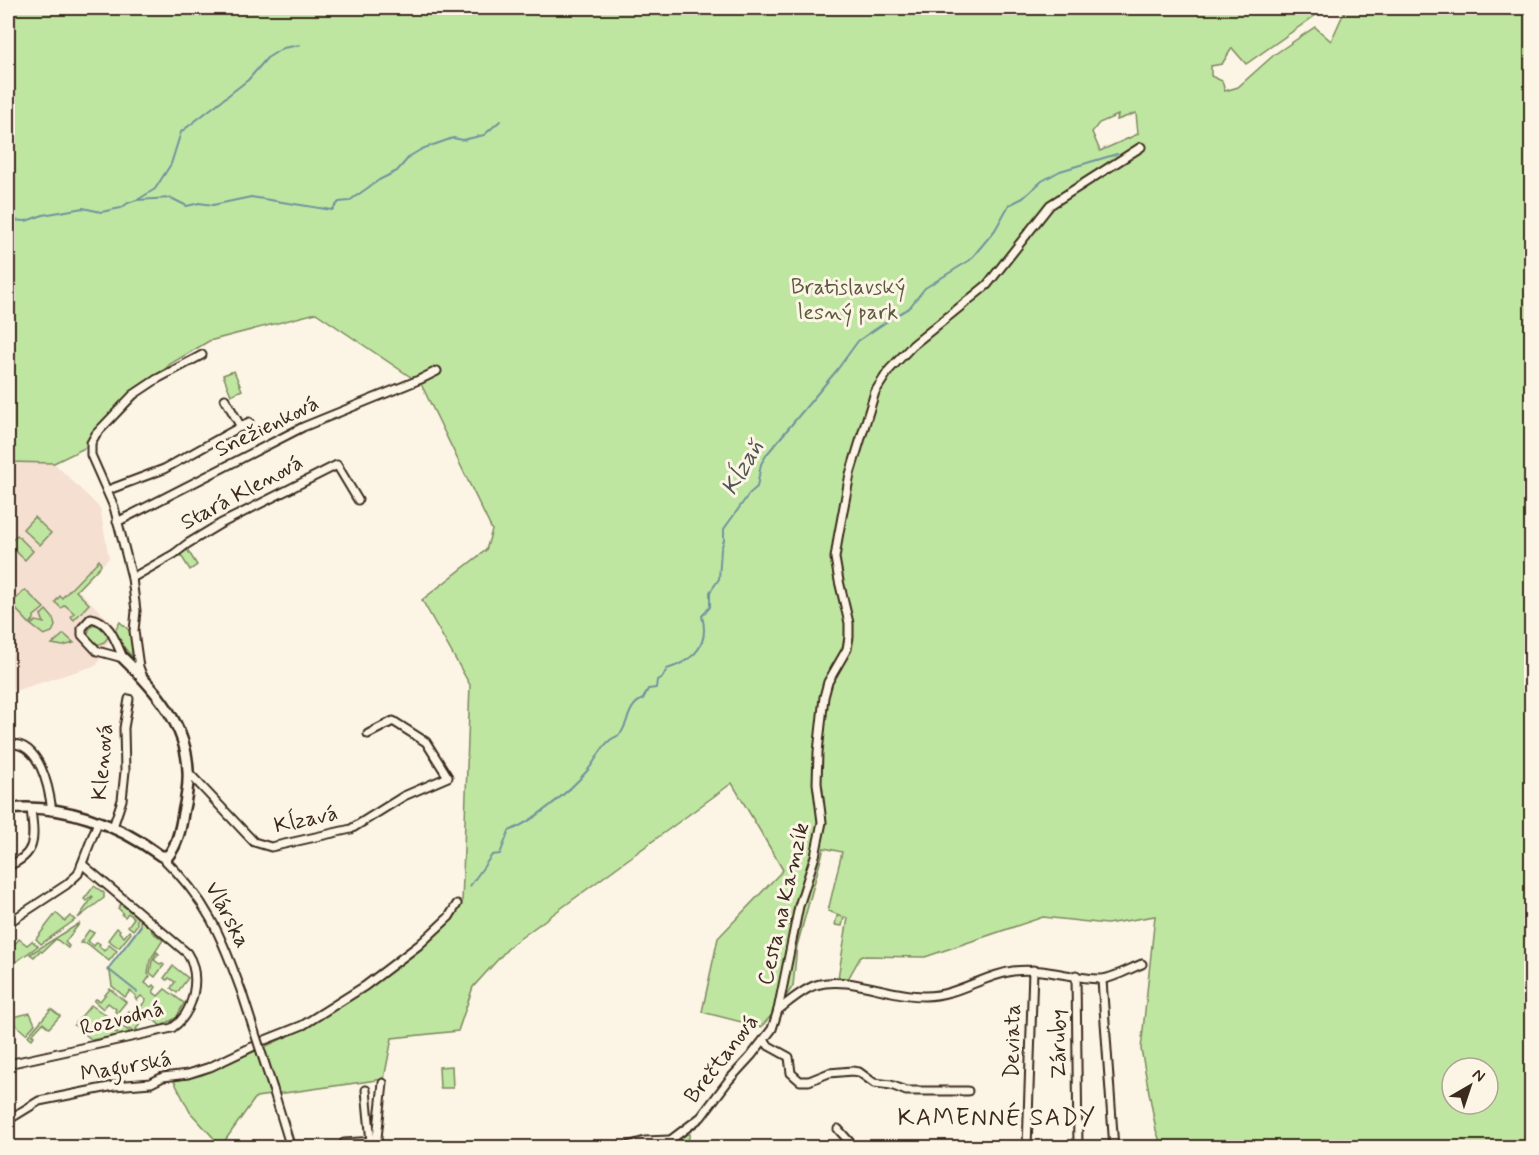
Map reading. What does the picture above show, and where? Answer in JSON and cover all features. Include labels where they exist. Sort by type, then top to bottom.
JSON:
[{"type":"street","name":"Cesta na Kamzík","points":[[778,1011],[799,906],[822,822],[817,783],[824,697],[828,682],[847,649],[849,637],[849,623],[838,581],[835,558],[850,474],[875,392],[889,370],[913,345],[987,285],[1050,205],[1141,147]]},
{"type":"street","points":[[144,679],[139,667],[134,632],[136,610],[132,578],[108,490],[91,455],[91,443],[132,395],[202,355]]},
{"type":"street","name":"Snežienková","points":[[117,522],[303,427],[422,379],[437,370]]},
{"type":"street","points":[[225,399],[241,426]]},
{"type":"street","points":[[108,490],[164,469],[249,422]]},
{"type":"street","name":"Stará Klenová","points":[[132,578],[220,524],[337,465],[357,500]]},
{"type":"street","points":[[123,658],[98,651],[82,635],[82,628],[91,618],[99,620],[110,630],[123,658],[144,679],[172,716],[183,743],[189,772],[183,818],[175,848],[168,856],[161,856]]},
{"type":"street","name":"Klenová","points":[[112,827],[122,800],[125,771],[124,728],[129,699]]},
{"type":"street","name":"Kĺzavá","points":[[189,772],[254,842],[271,847],[351,829],[404,796],[448,777],[426,742],[393,721],[368,734]]},
{"type":"street","points":[[8,744],[19,744],[37,760],[45,777],[52,811]]},
{"type":"street","name":"Vlárska","points":[[8,809],[52,811],[112,827],[161,856],[190,886],[203,903],[219,933],[242,993],[291,1148]]},
{"type":"street","points":[[8,866],[23,859],[31,848],[34,832],[31,809]]},
{"type":"street","name":"Klenová","points":[[8,923],[66,885],[78,874],[98,822]]},
{"type":"street","name":"Rozvodná","points":[[8,1064],[172,1028],[183,1016],[191,999],[195,975],[187,953],[82,864]]},
{"type":"street","points":[[265,1041],[286,1030],[303,1025],[365,986],[419,945],[448,917],[457,904]]},
{"type":"street","points":[[1114,1148],[1102,980],[1142,964]]},
{"type":"street","name":"Brečtanová","points":[[660,1148],[701,1117],[772,1029],[778,1011],[814,986],[831,982],[912,996],[933,996],[951,992],[999,974],[1033,970],[1102,980]]},
{"type":"street","name":"Deviata","points":[[1027,1148],[1033,970]]},
{"type":"street","name":"Záruby","points":[[1076,975],[1078,1148]]},
{"type":"street","points":[[764,1040],[769,1046],[789,1057],[791,1073],[795,1079],[802,1082],[829,1073],[852,1071],[859,1072],[874,1083],[891,1085],[906,1091],[968,1090]]},
{"type":"street","name":"Magurská","points":[[8,1120],[39,1101],[114,1086],[151,1083],[163,1077],[188,1074],[210,1067],[252,1047]]},
{"type":"street","points":[[376,1143],[383,1083]]},
{"type":"street","points":[[366,1090],[376,1143]]},
{"type":"street","points":[[838,1129],[855,1148]]},
{"type":"street","points":[[620,1148],[645,1141],[673,1140]]},
{"type":"street","points":[[344,1143],[376,1143]]},
{"type":"street","points":[[131,1148],[147,1148]]},
{"type":"shaded area","points":[[8,462],[54,463],[100,508],[109,558],[78,590],[116,627],[97,665],[8,693]]},
{"type":"green space","name":"Bratislavský lesný park","points":[[8,8],[1326,8],[1246,64],[1232,48],[1222,64],[1211,66],[1211,76],[1222,81],[1225,91],[1238,87],[1275,54],[1315,27],[1331,41],[1346,8],[1531,8],[1531,1147],[1162,1147],[1156,1130],[1141,1049],[1155,916],[1107,924],[1043,917],[925,957],[861,956],[848,979],[838,978],[848,918],[844,917],[842,926],[835,925],[837,916],[842,916],[828,911],[842,852],[824,848],[797,946],[793,986],[777,1009],[761,1027],[702,1012],[718,938],[783,870],[732,783],[511,945],[473,987],[458,1031],[392,1038],[384,1079],[256,1097],[221,1146],[190,1112],[174,1081],[202,1075],[308,1027],[420,945],[462,903],[470,685],[422,600],[486,550],[492,530],[421,384],[316,313],[209,341],[170,364],[93,444],[54,463],[8,462]],"holes":[[[1136,113],[1138,134],[1100,151],[1092,132],[1099,123],[1118,115],[1117,120]]]},
{"type":"green space","points":[[234,371],[242,390],[231,395],[223,375]]},
{"type":"green space","points":[[34,517],[51,533],[40,545],[23,529]]},
{"type":"green space","points":[[17,535],[33,551],[25,560],[8,544]]},
{"type":"green space","points":[[187,549],[197,565],[190,570],[180,554]]},
{"type":"green space","points":[[99,560],[101,565],[76,591],[89,604],[74,620],[71,617],[74,613],[65,605],[61,608],[55,602],[60,596],[62,598]]},
{"type":"green space","points":[[25,590],[44,608],[34,616],[30,624],[11,604]]},
{"type":"green space","points":[[46,610],[53,618],[55,626],[52,632],[44,635],[31,625],[36,621],[44,623],[41,615]]},
{"type":"green space","points":[[120,622],[130,631],[133,658],[122,645],[115,631]]},
{"type":"green space","points":[[98,624],[105,627],[108,634],[105,641],[98,644],[91,641],[88,634],[91,627]]},
{"type":"green space","points":[[64,634],[74,643],[63,646],[52,644]]},
{"type":"green space","points":[[94,886],[104,893],[104,898],[78,918],[93,897],[87,901],[84,899]]},
{"type":"green space","points":[[121,904],[137,917],[137,925],[133,930],[128,926],[134,918],[128,913],[125,917],[122,915],[123,913],[118,908]]},
{"type":"green space","points":[[56,913],[65,921],[70,916],[75,920],[41,944],[36,939]]},
{"type":"green space","points":[[140,919],[163,940],[150,960],[148,974],[150,976],[145,983],[156,987],[153,992],[158,996],[165,989],[184,1003],[176,1018],[161,1026],[140,1008],[146,1000],[141,996],[137,1000],[130,991],[125,997],[112,986],[110,972],[107,970],[140,926]]},
{"type":"green space","points":[[80,923],[65,942],[68,948],[56,939],[34,957],[30,954]]},
{"type":"green space","points":[[117,928],[124,937],[129,931],[131,933],[119,948],[108,940]]},
{"type":"green space","points":[[89,930],[94,933],[88,941],[94,946],[97,942],[104,951],[109,945],[117,951],[109,961],[88,944],[80,943]]},
{"type":"green space","points":[[19,939],[27,945],[32,941],[38,946],[17,961],[8,963],[8,952]]},
{"type":"green space","points":[[157,952],[159,954],[154,960],[164,965],[155,977],[150,973],[152,961]]},
{"type":"green space","points":[[173,966],[188,978],[177,993],[171,988],[175,982],[164,978]]},
{"type":"green space","points":[[110,989],[126,1002],[117,1013],[116,1009],[108,1003],[103,1009],[94,1001],[96,999],[100,1001]]},
{"type":"green space","points":[[91,1005],[107,1016],[100,1023],[106,1028],[110,1024],[111,1029],[117,1033],[122,1026],[131,1033],[92,1040],[74,1025]]},
{"type":"green space","points":[[51,1009],[60,1016],[49,1028],[43,1023],[32,1035],[34,1036],[32,1039],[28,1036]]},
{"type":"green space","points":[[129,1011],[137,1019],[141,1014],[146,1017],[136,1029],[139,1032],[134,1033],[120,1022]]},
{"type":"green space","points":[[30,1013],[35,1024],[26,1034],[8,1018]]},
{"type":"green space","points":[[452,1066],[453,1088],[440,1088],[439,1067]]},
{"type":"green space","points":[[690,1134],[686,1147],[666,1148]]},
{"type":"waterway","points":[[139,199],[155,189],[171,164],[181,132],[248,80],[267,58],[283,48],[300,45]]},
{"type":"waterway","points":[[8,220],[26,221],[43,215],[83,208],[101,212],[121,208],[137,200],[171,198],[187,206],[199,203],[213,205],[251,197],[332,210],[339,202],[349,201],[379,180],[397,171],[410,156],[422,149],[453,138],[463,140],[484,135],[500,121]]},
{"type":"waterway","name":"Kĺzaň","points":[[470,886],[492,855],[500,854],[509,831],[540,813],[571,788],[606,744],[621,733],[634,705],[643,699],[648,689],[656,688],[657,680],[662,678],[667,669],[685,661],[697,650],[704,635],[702,616],[710,607],[710,592],[719,579],[724,529],[749,494],[757,487],[761,464],[767,454],[837,370],[858,341],[909,308],[925,288],[970,260],[995,230],[1009,205],[1023,198],[1042,181],[1060,171],[1117,154]]},
{"type":"waterway","points":[[137,992],[108,969],[141,926]]},
{"type":"district","name":"KAMENNÉ SADY","points":[[997,1118]]}]
